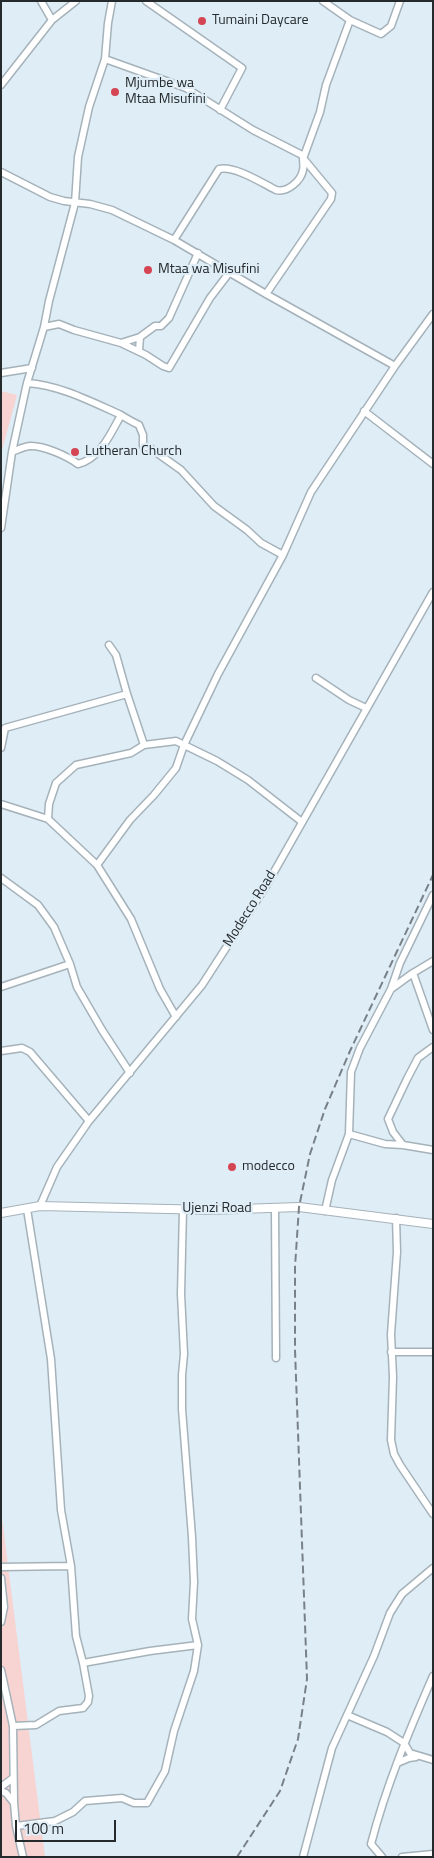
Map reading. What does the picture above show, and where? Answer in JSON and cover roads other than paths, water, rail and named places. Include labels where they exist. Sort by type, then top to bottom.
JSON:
[{"type":"street","points":[[42,1],[52,20]]},
{"type":"street","points":[[1,85],[52,20],[76,1]]},
{"type":"street","points":[[1,528],[3,500],[27,383],[44,327],[75,203],[78,157],[104,58],[112,1]]},
{"type":"street","points":[[146,1],[242,68],[220,110]]},
{"type":"street","points":[[323,1],[350,20],[381,34],[391,26],[400,1]]},
{"type":"street","points":[[174,240],[219,170],[226,168],[234,170],[281,191],[289,188],[296,182],[303,172],[304,157],[320,112],[326,85],[350,20]]},
{"type":"street","points":[[104,58],[186,88],[253,130],[304,157],[327,186],[332,195],[266,294]]},
{"type":"street","points":[[1,172],[50,198],[90,204],[112,210],[174,240],[395,366]]},
{"type":"street","points":[[121,343],[140,336],[154,326],[161,326],[168,318],[198,253]]},
{"type":"street","points":[[44,327],[59,324],[121,343],[169,368],[210,298],[229,273]]},
{"type":"street","points":[[97,865],[130,820],[176,768],[184,745],[218,674],[284,555],[311,492],[364,411],[433,314]]},
{"type":"street","points":[[139,351],[140,336]]},
{"type":"street","points":[[1,373],[32,368]]},
{"type":"street","points":[[27,383],[55,387],[121,415],[139,426],[143,435],[143,446],[150,448],[181,470],[214,506],[247,530],[261,543],[284,555]]},
{"type":"street","points":[[364,411],[433,464]]},
{"type":"street","points":[[12,452],[30,446],[68,457],[78,464],[86,462],[97,453],[121,415]]},
{"type":"street","name":"Modecco Road","points":[[40,1206],[57,1167],[89,1121],[202,985],[266,886],[433,592]]},
{"type":"street","points":[[109,645],[116,655],[144,745]]},
{"type":"street","points":[[316,678],[349,700],[366,708]]},
{"type":"street","points":[[1,748],[3,727],[127,694]]},
{"type":"street","points":[[48,819],[49,804],[56,784],[76,764],[131,752],[144,745],[176,741],[217,761],[248,780],[302,822]]},
{"type":"street","points":[[1,804],[48,819],[97,865],[131,919],[160,989],[176,1017]]},
{"type":"street","points":[[1,878],[38,905],[54,927],[70,964],[77,987],[130,1073]]},
{"type":"street","points":[[325,1211],[332,1180],[349,1134],[351,1072],[360,1048],[391,989],[400,963],[433,896]]},
{"type":"street","points":[[391,989],[413,973],[433,962]]},
{"type":"street","points":[[1,987],[70,964]]},
{"type":"street","points":[[413,973],[433,1030]]},
{"type":"street","points":[[403,1145],[393,1132],[388,1119],[418,1058],[433,1047]]},
{"type":"street","points":[[1,1051],[22,1048],[30,1052],[89,1121]]},
{"type":"street","points":[[349,1134],[385,1144],[433,1150]]},
{"type":"street","name":"Ujenzi Road","points":[[1,1212],[40,1206],[210,1210],[299,1207],[433,1224]]},
{"type":"street","points":[[13,1726],[36,1724],[59,1711],[82,1708],[88,1702],[89,1696],[76,1636],[70,1566],[61,1510],[51,1359],[27,1209]]},
{"type":"street","points":[[16,1826],[60,1819],[73,1812],[85,1800],[122,1798],[134,1803],[147,1803],[165,1771],[174,1731],[194,1672],[198,1645],[192,1619],[193,1546],[182,1409],[184,1354],[181,1294],[183,1209]]},
{"type":"street","points":[[275,1209],[276,1358]]},
{"type":"street","points":[[396,1218],[397,1252],[392,1315],[391,1352],[393,1385],[390,1429],[394,1454],[433,1514]]},
{"type":"street","points":[[391,1352],[433,1352]]},
{"type":"street","points":[[1,1567],[70,1566]]},
{"type":"street","points":[[302,1857],[332,1748],[374,1656],[390,1613],[402,1594],[433,1568]]},
{"type":"street","points":[[1,1578],[4,1607],[1,1622]]},
{"type":"street","points":[[83,1663],[198,1645]]},
{"type":"street","points":[[1,1670],[13,1726],[14,1804],[16,1826],[23,1857]]},
{"type":"street","points":[[382,1857],[371,1844],[381,1806],[404,1743],[433,1676]]},
{"type":"street","points":[[347,1715],[387,1732],[404,1743],[410,1754],[433,1760]]},
{"type":"street","points":[[397,1763],[409,1758],[418,1757]]},
{"type":"street","points":[[13,1778],[1,1789],[14,1804]]},
{"type":"street","points":[[402,1857],[433,1854]]},
{"type":"railway","points":[[237,1857],[280,1791],[298,1739],[307,1679],[295,1350],[295,1267],[299,1207],[310,1154],[325,1109],[350,1051],[433,875]]},
{"type":"place","name":"Tumaini Daycare","points":[[202,21]]},
{"type":"place","name":"Mjumbe wa Mtaa Misufini","points":[[115,92]]},
{"type":"place","name":"Mtaa wa Misufini","points":[[148,270]]},
{"type":"place","name":"Lutheran Church","points":[[75,452]]},
{"type":"place","name":"modecco","points":[[232,1167]]}]
